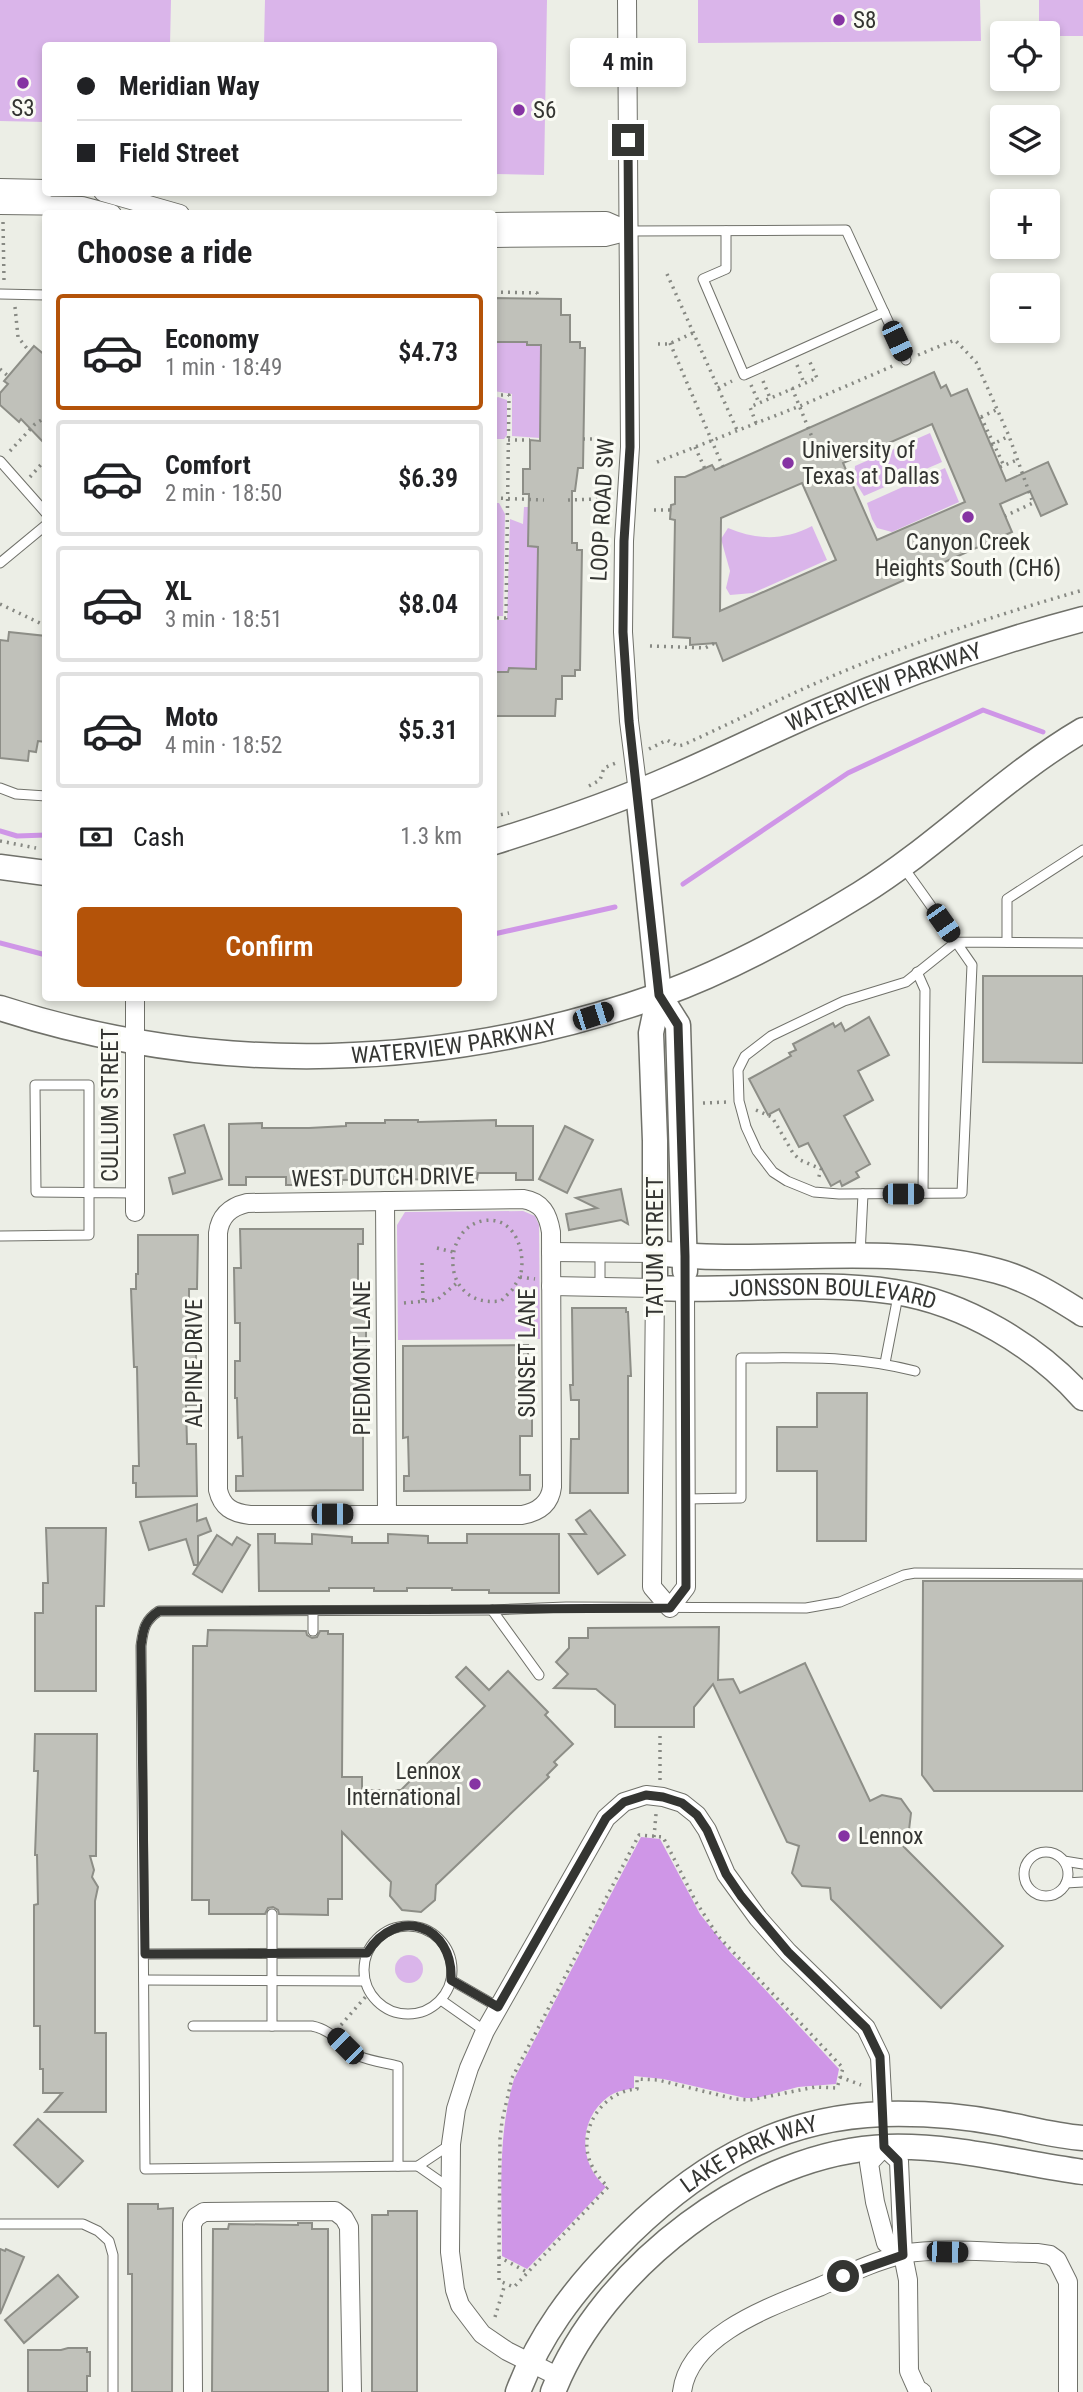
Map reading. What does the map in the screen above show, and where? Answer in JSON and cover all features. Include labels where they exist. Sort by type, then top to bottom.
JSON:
[{"type":"street","name":"LOOP ROAD SW","points":[[627,0],[630,447],[624,541],[623,632],[629,721],[638,792]]},
{"type":"street","points":[[0,188],[42,189]]},
{"type":"street","points":[[117,196],[166,210]]},
{"type":"street","points":[[2,211],[82,206],[97,210]]},
{"type":"street","points":[[497,222],[606,221],[629,231]]},
{"type":"street","points":[[497,238],[605,237],[629,231]]},
{"type":"street","name":"WATERVIEW PARKWAY","points":[[497,841],[638,792],[818,711],[904,676],[1011,639],[1083,619]]},
{"type":"street","name":"WATERVIEW PARKWAY","points":[[0,1009],[135,1043],[255,1055],[322,1057],[408,1053],[548,1028],[659,995],[794,933],[902,866],[1001,786],[1083,730]]},
{"type":"street","name":"TATUM STREET","points":[[638,792],[659,995],[651,1033],[655,1141],[652,1587],[670,1608],[686,1587],[685,1256],[678,1025],[659,995]]},
{"type":"street","points":[[0,867],[42,872]]},
{"type":"street","name":"CULLUM STREET","points":[[135,1001],[135,1202]]},
{"type":"street","name":"WEST DUTCH DRIVE","points":[[226,1213],[247,1203],[523,1199],[541,1206]]},
{"type":"street","name":"PIEDMONT LANE","points":[[385,1201],[387,1514]]},
{"type":"street","name":"SUNSET LANE","points":[[387,1514],[522,1515],[532,1513],[551,1496],[551,1252],[549,1224],[541,1206]]},
{"type":"street","name":"ALPINE DRIVE","points":[[226,1213],[220,1221],[218,1233],[219,1490],[223,1502],[231,1510],[250,1515],[387,1514]]},
{"type":"street","name":"JONSSON BOULEVARD","points":[[551,1252],[932,1259],[999,1271],[1026,1281],[1083,1314]]},
{"type":"street","name":"JONSSON BOULEVARD","points":[[551,1283],[685,1289],[846,1287],[898,1292],[957,1311],[1002,1333],[1040,1357],[1083,1398]]},
{"type":"street","points":[[653,1499],[686,1499]]},
{"type":"street","points":[[556,2385],[529,2363],[482,2334],[460,2305],[451,2271],[451,2144],[456,2109],[469,2068],[485,2031],[606,1818],[624,1802],[646,1795],[682,1803],[697,1815],[707,1830],[726,1874],[741,1896],[788,1952],[866,2028],[880,2057],[884,2147],[898,2161],[903,2255],[908,2280],[909,2371],[919,2391]]},
{"type":"street","name":"LAKE PARK WAY","points":[[518,2392],[529,2363],[555,2318],[585,2279],[634,2229],[685,2184],[718,2162],[778,2135],[826,2121],[883,2114],[947,2116],[1083,2138]]},
{"type":"street","points":[[884,2147],[869,2163],[875,2202],[886,2243],[903,2255]]},
{"type":"street","name":"LAKE PARK WAY","points":[[556,2385],[590,2323],[622,2283],[669,2241],[718,2204],[749,2185],[797,2163],[884,2147],[937,2148],[1083,2172]]},
{"type":"street","points":[[193,2392],[192,2224],[196,2217],[204,2212],[335,2211],[344,2218],[349,2227],[352,2392]]},
{"type":"street","points":[[682,2392],[691,2366],[713,2341],[745,2319],[867,2266],[924,2252],[1037,2253],[1057,2259],[1068,2282],[1068,2392]]},
{"type":"lane","points":[[629,231],[846,230],[906,360]]},
{"type":"lane","points":[[726,231],[726,269],[703,279],[744,375],[884,312]]},
{"type":"lane","points":[[2,294],[42,295]]},
{"type":"lane","points":[[4,457],[21,484],[42,508]]},
{"type":"lane","points":[[0,563],[42,528]]},
{"type":"lane","points":[[0,788],[16,794],[42,796]]},
{"type":"lane","points":[[1007,942],[1007,899],[1083,850]]},
{"type":"lane","points":[[902,866],[956,942],[972,965],[962,1193],[814,1192],[787,1181],[774,1172],[757,1151],[741,1110],[738,1070],[745,1056],[771,1036],[844,1001],[906,982],[956,942],[1083,943]]},
{"type":"lane","points":[[917,972],[925,990],[923,1193]]},
{"type":"lane","points":[[0,1236],[89,1235],[89,1192],[89,1085],[35,1086],[36,1192],[89,1192],[135,1202]]},
{"type":"lane","points":[[860,1256],[863,1194]]},
{"type":"lane","points":[[600,1251],[600,1287]]},
{"type":"lane","points":[[885,1363],[898,1292]]},
{"type":"lane","points":[[686,1499],[741,1498],[741,1358],[841,1357],[885,1363],[915,1371]]},
{"type":"lane","points":[[451,2144],[418,2166],[145,2169],[141,1646],[148,1618],[159,1611],[492,1610],[566,1607],[806,1608],[839,1602],[915,1573],[1083,1574]]},
{"type":"lane","points":[[492,1610],[539,1675]]},
{"type":"lane","points":[[313,1611],[313,1631]]},
{"type":"lane","points":[[1064,1861],[1068,1868],[1066,1883],[1056,1894],[1041,1896],[1034,1892],[1025,1880],[1026,1865],[1037,1854],[1052,1853],[1064,1861],[1083,1864]]},
{"type":"lane","points":[[1066,1883],[1083,1882]]},
{"type":"lane","points":[[272,1914],[272,2026]]},
{"type":"lane","points":[[415,1926],[440,1940],[450,1959],[451,1980],[441,2000],[424,2012],[404,2014],[384,2008],[370,1993],[365,1982],[367,1953],[375,1940],[386,1931],[415,1926]]},
{"type":"lane","points":[[145,1954],[367,1953]]},
{"type":"lane","points":[[144,1980],[365,1982]]},
{"type":"lane","points":[[451,1980],[498,2007]]},
{"type":"lane","points":[[441,2000],[485,2031]]},
{"type":"lane","points":[[193,2026],[323,2028],[361,2057],[398,2066],[398,2166]]},
{"type":"lane","points":[[418,2166],[451,2189]]},
{"type":"lane","points":[[875,2202],[901,2200]]},
{"type":"lane","points":[[0,2224],[83,2224],[98,2231],[109,2241],[113,2255],[113,2392]]},
{"type":"path","points":[[2,211],[2,294]]},
{"type":"path","points":[[667,274],[737,430]]},
{"type":"path","points":[[497,292],[537,293],[537,299]]},
{"type":"path","points":[[16,294],[15,321],[18,337],[29,351]]},
{"type":"path","points":[[658,344],[670,343],[693,333]]},
{"type":"path","points":[[657,462],[800,406],[955,340],[976,362],[1009,436],[1033,503],[1005,516]]},
{"type":"path","points":[[670,343],[723,467]]},
{"type":"path","points":[[756,423],[750,407],[817,378],[804,348]]},
{"type":"path","points":[[792,353],[804,383]]},
{"type":"path","points":[[0,369],[8,376]]},
{"type":"path","points":[[758,369],[770,398]]},
{"type":"path","points":[[746,374],[759,403]]},
{"type":"path","points":[[792,388],[812,437]]},
{"type":"path","points":[[497,395],[509,395],[506,618],[497,618]]},
{"type":"path","points":[[997,410],[980,418],[1002,466],[1017,460]]},
{"type":"path","points":[[4,457],[42,420]]},
{"type":"path","points":[[992,444],[1009,436]]},
{"type":"path","points":[[583,439],[604,439]]},
{"type":"path","points":[[508,440],[530,440]]},
{"type":"path","points":[[695,447],[705,469]]},
{"type":"path","points":[[21,484],[42,463]]},
{"type":"path","points":[[497,498],[544,500]]},
{"type":"path","points":[[568,500],[599,499]]},
{"type":"path","points":[[654,510],[670,510]]},
{"type":"path","points":[[0,604],[42,624]]},
{"type":"path","points":[[650,646],[705,648],[715,643]]},
{"type":"path","points":[[578,790],[600,780],[604,768],[611,766]]},
{"type":"path","points":[[497,815],[519,810]]},
{"type":"path","points":[[0,841],[42,849]]},
{"type":"path","points":[[752,1099],[757,1112],[772,1117],[793,1153],[821,1169],[814,1192]]},
{"type":"path","points":[[703,1103],[730,1102]]},
{"type":"path","points":[[482,1222],[496,1222],[510,1230],[518,1238],[523,1266],[520,1278],[501,1301],[471,1297],[453,1272],[453,1252],[459,1237],[475,1224],[482,1222]]},
{"type":"path","points":[[437,1248],[453,1252]]},
{"type":"path","points":[[422,1263],[423,1301]]},
{"type":"path","points":[[520,1278],[551,1283]]},
{"type":"path","points":[[386,1303],[437,1300],[458,1282]]},
{"type":"path","points":[[660,1733],[660,1786]]},
{"type":"path","points":[[654,1836],[656,1817]]},
{"type":"path","points":[[639,1835],[654,1836],[663,1837],[696,1902],[718,1936],[843,2068],[837,2088],[815,2087],[750,2100],[735,2099],[658,2080],[637,2079],[637,2090],[623,2092],[605,2103],[590,2126],[588,2156],[597,2175],[608,2187],[514,2287],[499,2281],[500,2139],[512,2078],[639,1835]]},
{"type":"path","points":[[333,2034],[370,1993]]},
{"type":"path","points":[[840,2077],[861,2085]]},
{"type":"path","points":[[499,2257],[527,2272]]},
{"type":"path","points":[[495,2317],[505,2284]]},
{"type":"shaded area","name":"S3","points":[[0,0],[171,0],[170,42],[42,42],[42,122],[0,121]]},
{"type":"shaded area","name":"S6","points":[[265,0],[547,0],[544,175],[497,174],[497,42],[264,42]]},
{"type":"shaded area","name":"S8","points":[[698,0],[980,0],[981,41],[698,43]]},
{"type":"shaded area","points":[[1039,0],[1083,0],[1083,36],[1060,36],[1060,21],[1039,21]]},
{"type":"shaded area","points":[[497,342],[541,345],[540,438],[512,436],[512,394],[497,392]]},
{"type":"shaded area","points":[[497,398],[507,400],[507,435],[504,439],[497,439]]},
{"type":"shaded area","points":[[930,433],[942,462],[864,496],[854,480],[855,466]]},
{"type":"shaded area","points":[[945,468],[959,502],[892,532],[877,528],[867,503]]},
{"type":"shaded area","points":[[497,503],[505,514],[503,616],[497,616]]},
{"type":"shaded area","points":[[524,507],[529,507],[528,546],[538,547],[536,669],[497,672],[497,620],[507,620],[510,519],[523,524]]},
{"type":"shaded area","points":[[812,526],[827,560],[753,593],[730,595],[726,588],[730,571],[721,539],[728,528],[749,535],[770,537],[791,534]]},
{"type":"shaded area","points":[[523,1211],[535,1216],[539,1225],[540,1339],[398,1340],[397,1225],[405,1212]]},
{"type":"shaded area","points":[[641,1837],[660,1839],[700,1914],[730,1952],[839,2069],[836,2084],[798,2087],[757,2098],[745,2098],[663,2079],[634,2076],[634,2088],[608,2097],[598,2106],[587,2129],[586,2154],[590,2166],[606,2187],[527,2269],[502,2256],[503,2144],[514,2079]]},
{"type":"shaded area","points":[[409,1955],[419,1959],[423,1969],[419,1979],[409,1983],[399,1979],[395,1969],[399,1959]]},
{"type":"building","points":[[497,298],[561,299],[561,315],[570,315],[570,342],[580,342],[580,348],[585,348],[583,468],[578,468],[575,491],[572,491],[572,543],[577,543],[577,550],[582,550],[580,670],[575,670],[575,676],[562,676],[562,699],[556,699],[555,716],[497,716],[497,672],[508,672],[509,668],[536,669],[538,547],[528,546],[529,494],[523,494],[523,469],[530,469],[530,440],[540,441],[541,345],[527,345],[527,342],[497,342]]},
{"type":"building","points":[[34,346],[42,353],[42,441],[21,419],[19,422],[0,405],[0,393],[8,384],[4,381]]},
{"type":"building","name":"Canyon Creek Heights South (CH6)","points":[[934,372],[941,388],[946,385],[951,396],[967,389],[1006,481],[1048,462],[1067,504],[1041,516],[1030,491],[1000,504],[1012,532],[723,661],[716,643],[690,645],[690,638],[673,637],[675,520],[670,519],[671,505],[675,504],[675,477],[685,477],[712,465],[715,470]],"holes":[[[932,424],[965,502],[877,540],[843,463]],[[802,483],[836,560],[720,611],[721,518]]]},
{"type":"building","points":[[9,632],[42,636],[42,742],[38,741],[36,752],[29,751],[28,761],[0,758],[0,640],[8,641]]},
{"type":"building","points":[[983,976],[1083,976],[1083,1063],[983,1062]]},
{"type":"building","points":[[869,1017],[889,1055],[858,1071],[873,1100],[844,1116],[870,1164],[856,1172],[859,1177],[842,1186],[840,1181],[831,1186],[808,1143],[799,1147],[779,1109],[768,1115],[749,1079],[791,1056],[789,1053],[796,1050],[793,1044],[833,1023],[835,1027],[841,1023],[845,1031]]},
{"type":"building","points":[[385,1120],[496,1120],[496,1126],[533,1126],[533,1180],[516,1180],[516,1173],[478,1173],[477,1180],[342,1180],[342,1184],[304,1185],[286,1185],[286,1177],[246,1177],[246,1185],[229,1185],[229,1124],[262,1123],[262,1128],[309,1128],[346,1126],[346,1123],[385,1123]]},
{"type":"building","points":[[204,1125],[222,1179],[173,1194],[169,1178],[185,1173],[174,1135]]},
{"type":"building","points":[[565,1126],[593,1140],[567,1193],[539,1179]]},
{"type":"building","points":[[621,1189],[628,1224],[621,1220],[569,1230],[566,1214],[597,1208],[576,1198]]},
{"type":"building","points":[[240,1229],[363,1229],[363,1244],[358,1244],[358,1284],[366,1284],[366,1359],[356,1359],[356,1399],[366,1399],[366,1414],[363,1414],[363,1490],[236,1491],[236,1476],[243,1476],[242,1437],[238,1438],[235,1398],[235,1361],[240,1361],[240,1323],[235,1323],[234,1268],[241,1268]]},
{"type":"building","points":[[138,1235],[198,1235],[197,1289],[189,1289],[189,1328],[196,1328],[196,1405],[186,1405],[187,1444],[196,1444],[197,1496],[136,1497],[133,1466],[139,1466],[137,1367],[134,1367],[131,1289],[136,1289],[138,1274]]},
{"type":"building","points":[[572,1308],[626,1308],[628,1312],[631,1376],[628,1376],[628,1493],[570,1493],[571,1439],[579,1439],[579,1400],[571,1400],[570,1385],[573,1385]]},
{"type":"building","points":[[528,1345],[528,1384],[532,1384],[532,1436],[520,1436],[520,1475],[530,1475],[530,1490],[404,1491],[404,1476],[409,1476],[408,1437],[403,1438],[403,1346]]},
{"type":"building","points":[[817,1393],[867,1393],[866,1541],[817,1541],[817,1471],[777,1471],[777,1427],[817,1427]]},
{"type":"building","points":[[197,1504],[197,1521],[206,1518],[211,1531],[198,1536],[198,1565],[194,1565],[186,1539],[149,1550],[140,1522]]},
{"type":"building","points":[[590,1510],[625,1555],[598,1574],[569,1534],[586,1534],[576,1520]]},
{"type":"building","points":[[46,1528],[106,1528],[104,1606],[96,1606],[96,1691],[35,1691],[35,1613],[43,1613],[43,1583],[48,1583]]},
{"type":"building","points":[[258,1534],[275,1534],[275,1543],[312,1544],[312,1534],[352,1537],[352,1543],[388,1543],[388,1534],[428,1536],[428,1543],[467,1543],[467,1534],[559,1534],[559,1593],[489,1593],[489,1590],[452,1588],[407,1588],[407,1591],[329,1588],[329,1591],[259,1591]]},
{"type":"building","points":[[217,1535],[232,1545],[237,1537],[250,1545],[222,1592],[193,1574]]},
{"type":"building","points":[[923,1581],[1083,1581],[1083,1791],[934,1791],[922,1775]]},
{"type":"building","name":"Lennox","points":[[719,1627],[718,1680],[733,1679],[740,1693],[805,1663],[870,1801],[882,1795],[901,1799],[911,1813],[909,1830],[898,1841],[1003,1946],[941,2008],[831,1899],[830,1888],[802,1886],[792,1873],[799,1846],[787,1842],[713,1684],[694,1707],[694,1727],[615,1727],[615,1705],[596,1689],[554,1688],[568,1674],[556,1662],[569,1648],[569,1638],[588,1638],[588,1628]]},
{"type":"building","points":[[208,1630],[306,1631],[312,1638],[317,1637],[320,1631],[343,1634],[342,1777],[362,1777],[362,1790],[401,1790],[485,1706],[456,1677],[466,1667],[489,1690],[508,1671],[548,1712],[545,1715],[573,1744],[554,1762],[557,1765],[547,1775],[549,1777],[436,1885],[435,1900],[421,1912],[402,1910],[390,1896],[391,1882],[342,1832],[342,1899],[328,1899],[328,1915],[279,1914],[273,1907],[268,1908],[265,1914],[209,1914],[209,1900],[192,1900],[193,1646],[207,1646]]},
{"type":"building","points":[[35,1734],[97,1734],[96,1856],[90,1856],[94,1870],[92,1877],[98,1887],[95,1901],[95,2033],[106,2033],[106,2112],[45,2112],[62,2093],[43,2093],[40,2026],[34,2026],[34,1905],[38,1904],[35,1855],[38,1771],[34,1771]]},
{"type":"building","points":[[38,2119],[83,2161],[58,2187],[14,2145]]},
{"type":"building","points":[[128,2204],[158,2204],[158,2209],[173,2208],[172,2392],[132,2392],[132,2274],[128,2274]]},
{"type":"building","points":[[388,2211],[417,2211],[417,2392],[372,2392],[372,2215],[388,2215]]},
{"type":"building","points":[[312,2223],[312,2229],[328,2229],[328,2392],[212,2392],[213,2229],[228,2229],[229,2224]]},
{"type":"building","points":[[0,2249],[24,2257],[0,2314]]},
{"type":"building","points":[[58,2275],[78,2297],[24,2343],[5,2320]]},
{"type":"building","points":[[87,2348],[87,2352],[90,2352],[87,2392],[28,2392],[28,2350]]},
{"type":"waterway","points":[[683,884],[848,773],[983,710],[1043,732]]},
{"type":"waterway","points":[[0,831],[17,836],[42,835]]},
{"type":"waterway","points":[[497,933],[615,907]]},
{"type":"waterway","points":[[0,943],[42,954]]},
{"type":"place","name":"S8","points":[[839,20]]},
{"type":"place","name":"S3","points":[[23,83]]},
{"type":"place","name":"S6","points":[[519,110]]},
{"type":"place","name":"University of Texas at Dallas","points":[[788,463]]},
{"type":"place","name":"Canyon Creek Heights South (CH6)","points":[[968,517]]},
{"type":"place","name":"Lennox International","points":[[475,1784]]},
{"type":"place","name":"Lennox","points":[[844,1836]]},
{"type":"route","points":[[628,140],[630,447],[624,541],[623,632],[629,721],[659,995],[678,1025],[685,1256],[686,1587],[670,1608],[159,1611],[148,1618],[141,1646],[145,1954],[367,1953],[375,1940],[386,1931],[415,1926],[440,1940],[448,1952],[452,1966],[451,1980],[498,2007],[606,1818],[624,1802],[646,1795],[682,1803],[697,1815],[707,1830],[726,1874],[758,1918],[824,1989],[866,2028],[880,2057],[884,2147],[898,2161],[903,2255],[843,2276]]}]
